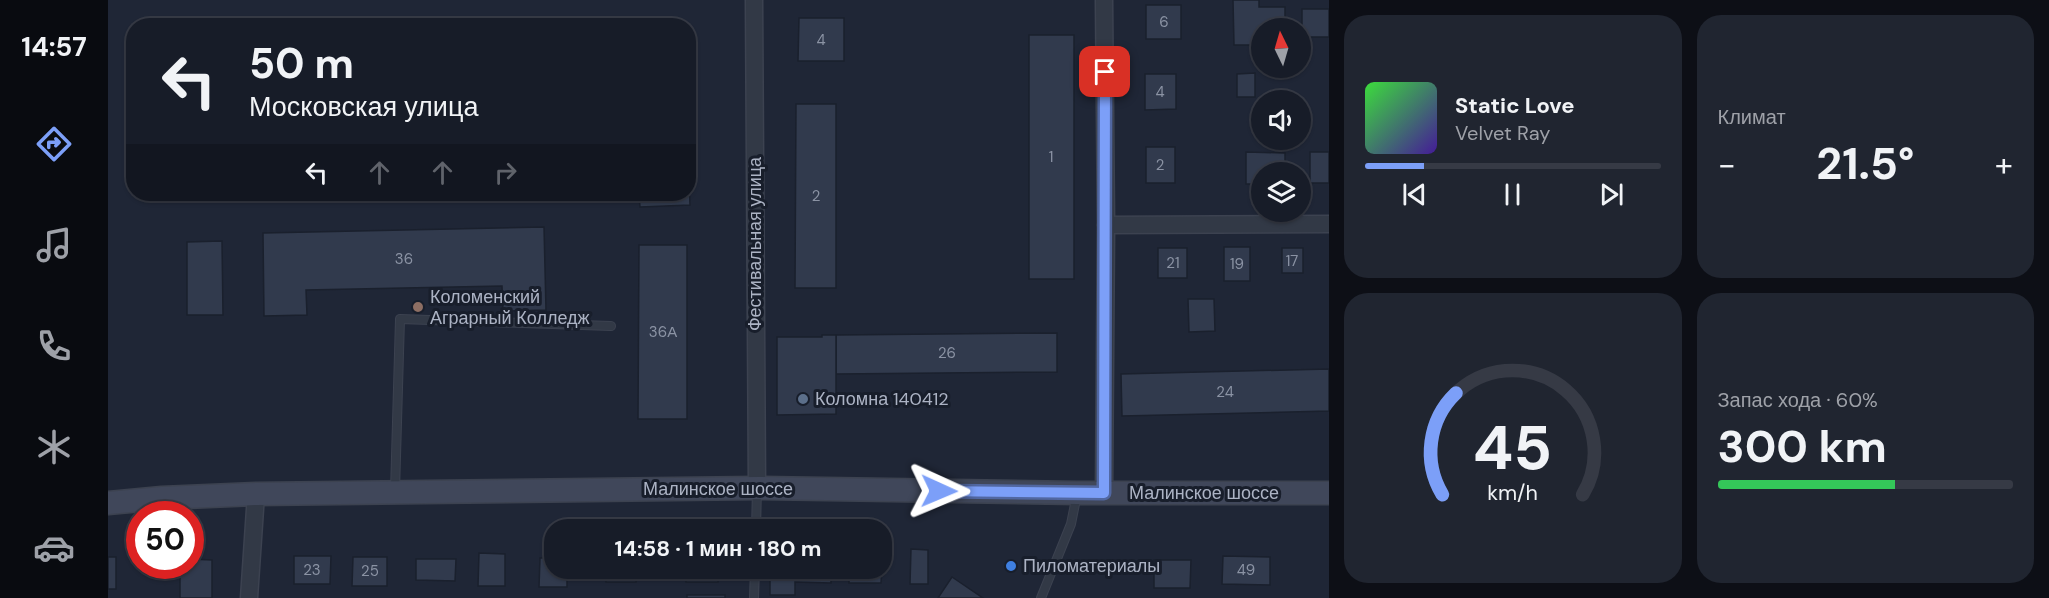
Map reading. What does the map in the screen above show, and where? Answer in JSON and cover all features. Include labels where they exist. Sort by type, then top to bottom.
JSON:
[{"type":"main road","name":"Малинское шоссе","points":[[108,503],[256,494],[757,488],[1077,493],[1329,493]]},
{"type":"street","name":"Фестивальная улица","points":[[754,0],[757,488]]},
{"type":"street","points":[[1104,0],[1106,225],[1104,493]]},
{"type":"street","points":[[1106,225],[1329,225]]},
{"type":"street","points":[[249,598],[256,494]]},
{"type":"lane","points":[[395,493],[400,319],[612,326]]},
{"type":"lane","points":[[756,519],[757,488]]},
{"type":"lane","points":[[1041,598],[1071,524],[1077,493]]},
{"type":"lane","points":[[754,598],[755,579]]},
{"type":"building","points":[[1233,0],[1259,0],[1259,7],[1285,7],[1285,18],[1251,18],[1251,45],[1234,45]]},
{"type":"building","points":[[1146,5],[1181,5],[1181,39],[1146,39]]},
{"type":"building","points":[[1302,9],[1329,9],[1329,37],[1311,37],[1311,18],[1302,18]]},
{"type":"building","points":[[799,18],[844,18],[844,61],[798,61]]},
{"type":"building","points":[[1029,35],[1074,35],[1074,279],[1029,279]]},
{"type":"building","points":[[1251,73],[1251,78],[1255,78],[1255,90],[1251,90],[1251,97],[1237,97],[1237,74]]},
{"type":"building","points":[[1145,74],[1176,74],[1176,109],[1145,110]]},
{"type":"building","points":[[796,104],[836,104],[836,288],[795,288]]},
{"type":"building","points":[[1146,147],[1175,147],[1175,183],[1146,183]]},
{"type":"building","points":[[1246,152],[1285,153],[1285,162],[1251,162],[1251,184],[1246,184]]},
{"type":"building","points":[[1310,152],[1329,152],[1329,183],[1311,183]]},
{"type":"building","points":[[640,201],[690,201],[690,205],[640,207]]},
{"type":"building","points":[[544,227],[546,310],[503,311],[502,286],[306,290],[307,315],[264,316],[263,233]]},
{"type":"building","points":[[222,241],[223,315],[187,315],[187,242]]},
{"type":"building","points":[[639,245],[687,245],[687,419],[638,419]]},
{"type":"building","points":[[1224,247],[1250,247],[1250,281],[1224,281]]},
{"type":"building","points":[[1158,248],[1187,248],[1187,278],[1158,278]]},
{"type":"building","points":[[1282,248],[1303,248],[1303,273],[1282,273]]},
{"type":"building","points":[[1188,299],[1214,299],[1215,331],[1189,332]]},
{"type":"building","points":[[1057,333],[1057,372],[836,374],[836,335]]},
{"type":"building","points":[[822,335],[836,335],[836,414],[777,415],[777,337],[822,337]]},
{"type":"building","points":[[1329,369],[1329,411],[1122,416],[1121,374]]},
{"type":"building","points":[[911,549],[928,550],[928,584],[910,584]]},
{"type":"building","points":[[479,553],[505,554],[505,586],[478,586]]},
{"type":"building","points":[[294,556],[331,556],[330,584],[294,584]]},
{"type":"building","points":[[1223,556],[1270,557],[1270,585],[1222,584]]},
{"type":"building","points":[[108,557],[116,557],[116,589],[108,589]]},
{"type":"building","points":[[353,557],[387,557],[387,586],[352,586]]},
{"type":"building","points":[[540,558],[544,558],[544,579],[567,579],[567,587],[539,587]]},
{"type":"building","points":[[416,559],[456,559],[455,581],[416,580]]},
{"type":"building","points":[[204,560],[212,560],[212,598],[180,598],[180,579],[204,579]]},
{"type":"building","points":[[1154,560],[1191,560],[1190,588],[1154,588]]},
{"type":"building","points":[[952,577],[983,598],[938,598]]},
{"type":"building","points":[[606,579],[636,579],[636,582],[606,582]]},
{"type":"building","points":[[686,579],[718,579],[718,582],[686,582]]},
{"type":"building","points":[[770,579],[831,579],[831,583],[795,582],[795,595],[770,595]]},
{"type":"building","points":[[849,579],[881,579],[881,583],[849,583]]},
{"type":"building","points":[[687,595],[725,595],[725,598],[687,598]]},
{"type":"place","name":"Коломенский Аграрный Колледж","points":[[418,307]]},
{"type":"place","name":"Коломна 140412","points":[[803,399]]},
{"type":"place","name":"Пиломатериалы","points":[[1011,566]]},
{"type":"route","points":[[939,491],[1104,493],[1105,72]]}]
